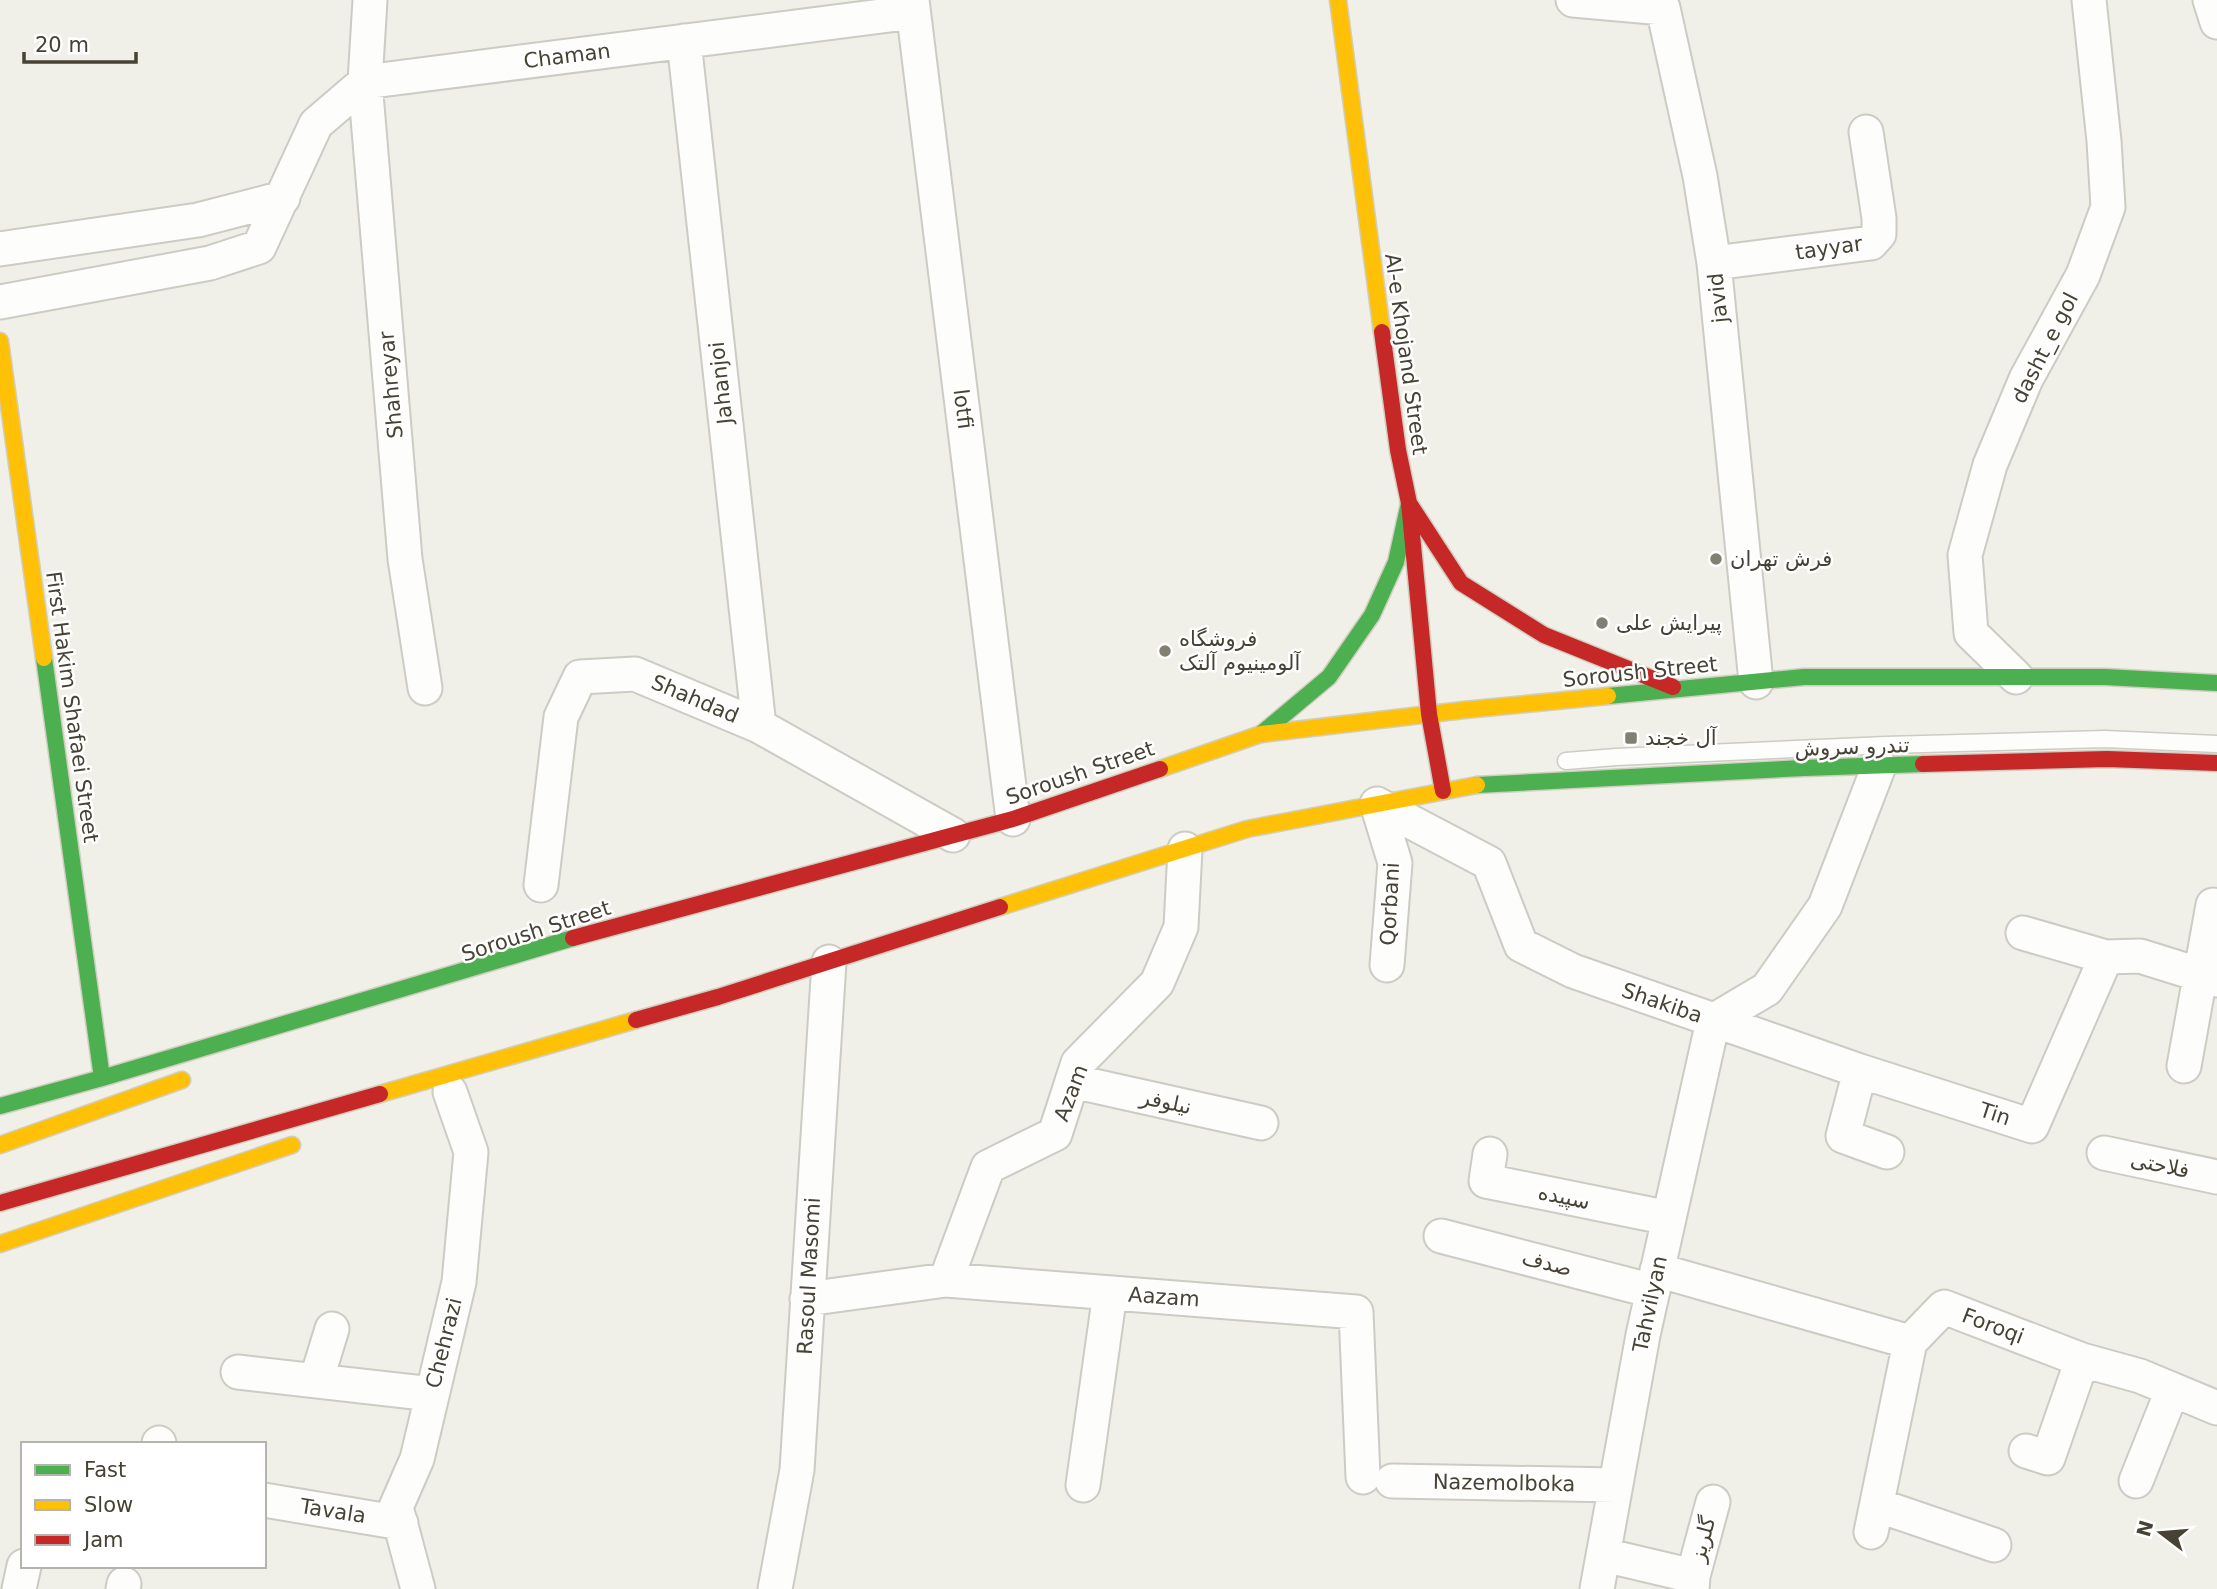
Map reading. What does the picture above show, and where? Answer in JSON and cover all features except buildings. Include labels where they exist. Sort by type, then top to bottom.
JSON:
[{"type":"main road","name":"Al-e Khojand Street","points":[[1338,0],[1396,437],[1409,503],[1430,714],[1443,791]]},
{"type":"main road","name":"First Hakim Shafaei Street","points":[[0,341],[3,379],[102,1078]]},
{"type":"main road","points":[[1409,503],[1461,583],[1544,635],[1678,689]]},
{"type":"main road","points":[[1261,734],[1329,677],[1372,615],[1396,562],[1409,503]]},
{"type":"main road","name":"Soroush Street","points":[[312,1032],[572,938],[1013,819],[1261,734],[1430,714],[1804,677],[2105,677],[2217,683]]},
{"type":"main road","points":[[0,1203],[718,997],[1247,828],[1493,784],[1879,766],[2107,759],[2217,764]]},
{"type":"main road","points":[[0,1107],[572,938]]},
{"type":"main road","points":[[444,1094],[718,997]]},
{"type":"main road","points":[[0,1145],[195,1075]]},
{"type":"main road","points":[[0,1244],[305,1141]]},
{"type":"street","name":"Shahreyar","points":[[370,0],[365,82],[405,559],[425,688]]},
{"type":"street","name":"javid","points":[[1573,0],[1663,8],[1700,176],[1714,263],[1756,682]]},
{"type":"street","name":"dasht_e gol","points":[[2015,677],[1971,633],[1965,555],[1990,465],[2026,379],[2083,275],[2108,208],[2104,141],[2089,0]]},
{"type":"street","points":[[2210,0],[2217,22]]},
{"type":"street","name":"Chaman","points":[[365,82],[684,41],[913,6]]},
{"type":"street","name":"lotfi","points":[[913,6],[1013,819]]},
{"type":"street","name":"Jahanjoi","points":[[684,41],[759,726]]},
{"type":"street","points":[[0,302],[210,263],[259,247],[316,124],[365,82]]},
{"type":"street","name":"tayyar","points":[[1714,263],[1871,243],[1879,234],[1880,218],[1866,132]]},
{"type":"street","points":[[0,250],[198,220],[283,198]]},
{"type":"street","name":"Shahdad","points":[[541,885],[561,717],[580,677],[635,674],[759,726],[953,835]]},
{"type":"street","name":"Shakiba","points":[[1377,804],[1489,863],[1521,945],[1573,971],[1713,1021],[1766,989],[1825,906],[1879,766]]},
{"type":"street","name":"Qorbani","points":[[1377,804],[1395,863],[1387,965]]},
{"type":"street","name":"Azam","points":[[946,1280],[988,1167],[1055,1134],[1078,1063],[1157,983],[1181,927],[1185,849]]},
{"type":"street","points":[[2184,1066],[2209,978],[2213,905]]},
{"type":"street","points":[[2023,933],[2106,957],[2140,956],[2209,978]]},
{"type":"street","name":"Tin","points":[[1713,1021],[2032,1126],[2106,957]]},
{"type":"street","name":"Rasoul Masomi","points":[[775,1589],[797,1470],[830,962]]},
{"type":"street","name":"Tahvilyan","points":[[1598,1589],[1655,1280],[1713,1021]]},
{"type":"street","points":[[1860,1071],[1843,1136],[1887,1152]]},
{"type":"street","name":"نیلوفر","points":[[1072,1081],[1261,1122]]},
{"type":"street","name":"Chehrazi","points":[[418,1589],[397,1507],[416,1459],[459,1282],[471,1152],[444,1094]]},
{"type":"street","name":"فلاحتی","points":[[2104,1153],[2217,1177]]},
{"type":"street","name":"سپیده","points":[[1490,1154],[1486,1181],[1669,1218]]},
{"type":"street","name":"صدف","points":[[1441,1236],[1655,1280]]},
{"type":"street","name":"Aazam","points":[[807,1300],[946,1280],[1356,1312],[1377,1479]]},
{"type":"street","points":[[1655,1280],[1910,1342],[1874,1518],[1994,1545]]},
{"type":"street","points":[[1083,1485],[1110,1293]]},
{"type":"street","name":"Foroqi","points":[[1910,1342],[1944,1307],[2082,1360],[2140,1376],[2217,1408]]},
{"type":"street","points":[[316,1381],[332,1329]]},
{"type":"street","points":[[2026,1451],[2048,1458],[2082,1360]]},
{"type":"street","points":[[238,1373],[432,1394]]},
{"type":"street","points":[[2136,1481],[2172,1391]]},
{"type":"street","name":"Nazemolboka","points":[[1377,1479],[1616,1485]]},
{"type":"street","name":"Tavala","points":[[266,1500],[401,1523]]},
{"type":"street","name":"گلریز","points":[[1604,1555],[1693,1583],[1713,1502]]},
{"type":"street","points":[[19,1589],[24,1568]]},
{"type":"lane","points":[[1977,693],[2097,693]]},
{"type":"lane","points":[[2124,694],[2217,699]]},
{"type":"lane","points":[[1654,708],[1720,701]]},
{"type":"lane","points":[[1481,709],[1514,724]]},
{"type":"lane","name":"تندرو سروش","points":[[1547,763],[1616,757],[1900,744],[2105,739],[2217,744]]},
{"type":"lane","points":[[1493,784],[1520,766]]},
{"type":"traffic: fast","points":[[1261,734],[1329,677],[1372,615],[1396,562],[1409,503]]},
{"type":"traffic: fast","points":[[44,658],[102,1078]]},
{"type":"traffic: fast","points":[[1608,696],[1804,677],[2105,677],[2217,683]]},
{"type":"traffic: fast","points":[[1477,785],[1923,764]]},
{"type":"traffic: fast","points":[[0,1106],[573,938]]},
{"type":"traffic: slow","points":[[1338,0],[1382,332]]},
{"type":"traffic: slow","points":[[0,341],[44,658]]},
{"type":"traffic: slow","points":[[1160,769],[1261,734],[1608,696]]},
{"type":"traffic: slow","points":[[1000,907],[1247,829],[1477,785]]},
{"type":"traffic: slow","points":[[380,1094],[636,1020]]},
{"type":"traffic: slow","points":[[0,1145],[182,1080]]},
{"type":"traffic: slow","points":[[0,1244],[292,1145]]},
{"type":"traffic: jam","points":[[1382,332],[1398,450],[1409,503],[1429,714]]},
{"type":"traffic: jam","points":[[1409,503],[1461,583],[1544,635],[1673,687]]},
{"type":"traffic: jam","points":[[1429,714],[1443,791]]},
{"type":"traffic: jam","points":[[1923,764],[2107,759],[2217,763]]},
{"type":"traffic: jam","points":[[573,938],[1013,819],[1160,769]]},
{"type":"traffic: jam","points":[[636,1020],[718,997],[1000,907]]},
{"type":"traffic: jam","points":[[0,1203],[380,1094]]},
{"type":"place","name":"فرش تهران","points":[[1716,559]]},
{"type":"place","name":"پیرایش علی","points":[[1602,623]]},
{"type":"place","name":"فروشگاه آلومینیوم آلتک","points":[[1165,651]]},
{"type":"place","name":"آل خجند","points":[[1631,738]]}]
